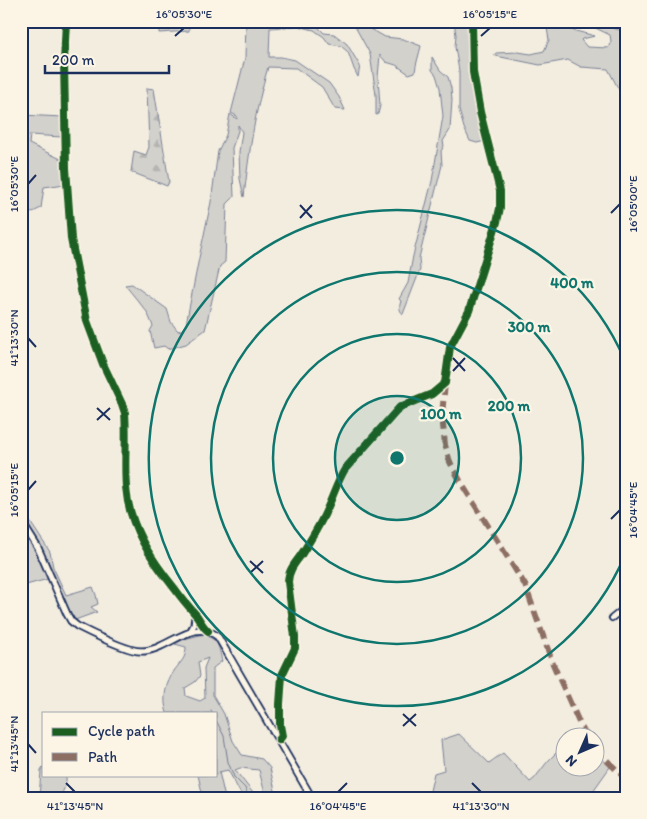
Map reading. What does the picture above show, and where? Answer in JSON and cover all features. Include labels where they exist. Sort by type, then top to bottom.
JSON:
[{"type":"main road","points":[[21,521],[38,548],[67,614],[75,625],[122,646],[140,651],[154,649],[198,630],[208,631],[215,635],[312,798]]},
{"type":"street","points":[[66,21],[64,62],[65,133],[69,217],[71,238],[87,320],[103,364],[125,414],[126,487],[133,519],[150,555],[194,614],[198,630]]},
{"type":"street","points":[[279,740],[282,736],[280,704],[282,675],[295,648],[288,575],[313,538],[345,469],[400,407],[432,394],[445,383],[450,347],[469,311],[498,222],[500,191],[472,72],[472,21]]},
{"type":"street","points":[[612,618],[624,610],[623,602],[626,592]]},
{"type":"street","points":[[190,632],[198,624]]},
{"type":"street","points":[[198,624],[208,631]]},
{"type":"green space","points":[[152,21],[189,21],[189,31],[159,33],[159,23]]},
{"type":"green space","points":[[246,21],[321,21],[317,26],[324,33],[334,34],[347,44],[360,66],[358,77],[348,52],[341,46],[329,44],[324,37],[314,30],[298,26],[270,28],[269,57],[295,60],[329,83],[345,110],[335,109],[322,87],[296,68],[268,67],[253,132],[244,197],[240,179],[239,152],[242,132],[238,125],[238,131],[232,148],[234,197],[227,204],[225,262],[220,266],[205,330],[186,344],[168,349],[164,346],[154,348],[150,331],[153,326],[147,312],[125,285],[132,284],[167,309],[171,322],[178,331],[185,329],[211,202],[218,151],[226,135],[230,114],[237,119],[237,116],[231,113],[245,58]]},
{"type":"green space","points":[[352,21],[363,21],[364,25],[385,37],[403,39],[421,46],[415,72],[409,74],[396,65],[386,62],[380,55],[378,77],[380,106],[376,115],[376,95],[370,54]]},
{"type":"green space","points":[[454,21],[470,21],[472,86],[485,141],[477,143],[470,141],[459,110],[459,71],[455,47]]},
{"type":"green space","points":[[581,21],[589,21],[626,32],[626,103],[608,69],[581,67],[568,60],[540,65],[494,55],[496,53],[518,52],[531,54],[544,51],[549,40],[547,28],[568,29],[595,36],[581,40],[587,47],[608,48],[611,41],[610,35]]},
{"type":"green space","points":[[432,57],[440,70],[448,77],[451,88],[450,130],[443,141],[444,146],[441,151],[442,165],[419,258],[420,270],[403,314],[400,310],[401,301],[399,299],[408,283],[432,181],[443,116],[440,88],[436,75],[432,70]]},
{"type":"green space","points":[[147,88],[154,89],[169,182],[167,186],[131,172],[134,151],[146,155],[149,147]]},
{"type":"green space","points":[[21,115],[63,117],[62,137],[30,135],[29,144],[63,160],[65,184],[44,187],[41,208],[25,216],[21,222]]},
{"type":"green space","points":[[21,508],[50,552],[53,567],[66,595],[93,587],[98,604],[91,607],[97,612],[75,620],[64,601],[38,542],[25,522]]},
{"type":"green space","points":[[21,527],[35,548],[48,579],[26,585],[21,574]]},
{"type":"green space","points":[[204,634],[218,644],[222,661],[213,668],[213,695],[224,714],[233,741],[242,755],[262,759],[270,768],[278,798],[266,798],[259,770],[240,768],[235,770],[253,793],[254,798],[243,798],[228,770],[219,772],[225,798],[203,797],[198,776],[218,776],[218,712],[167,712],[165,702],[169,681],[183,660],[186,651],[186,647],[175,644],[184,639]],"holes":[[[208,658],[204,668],[205,698],[200,701],[186,696],[185,688],[195,682],[200,676],[198,662]]]},
{"type":"green space","points":[[459,734],[489,763],[503,753],[530,782],[554,755],[554,776],[604,776],[588,798],[427,798],[434,773],[444,770],[441,740]]},
{"type":"green space","points":[[604,761],[610,767],[604,775]]},
{"type":"green space","points":[[42,769],[42,776],[66,776],[64,788],[56,798],[39,798]]},
{"type":"waterway","points":[[218,724],[224,736],[228,762],[234,777],[245,788],[249,798]]},
{"type":"marked path","points":[[445,383],[442,415],[445,445],[450,462],[525,585],[553,664],[581,726]]},
{"type":"marked path","points":[[604,758],[626,779]]},
{"type":"cycle path","points":[[66,21],[64,62],[66,168],[71,239],[87,321],[103,364],[125,413],[125,478],[128,502],[136,529],[150,554],[166,578],[208,631]]},
{"type":"cycle path","points":[[279,740],[282,736],[280,725],[282,675],[295,648],[288,578],[294,564],[320,523],[345,469],[400,407],[432,394],[445,383],[450,347],[469,311],[497,222],[500,208],[500,191],[480,112],[473,72],[472,21]]}]
